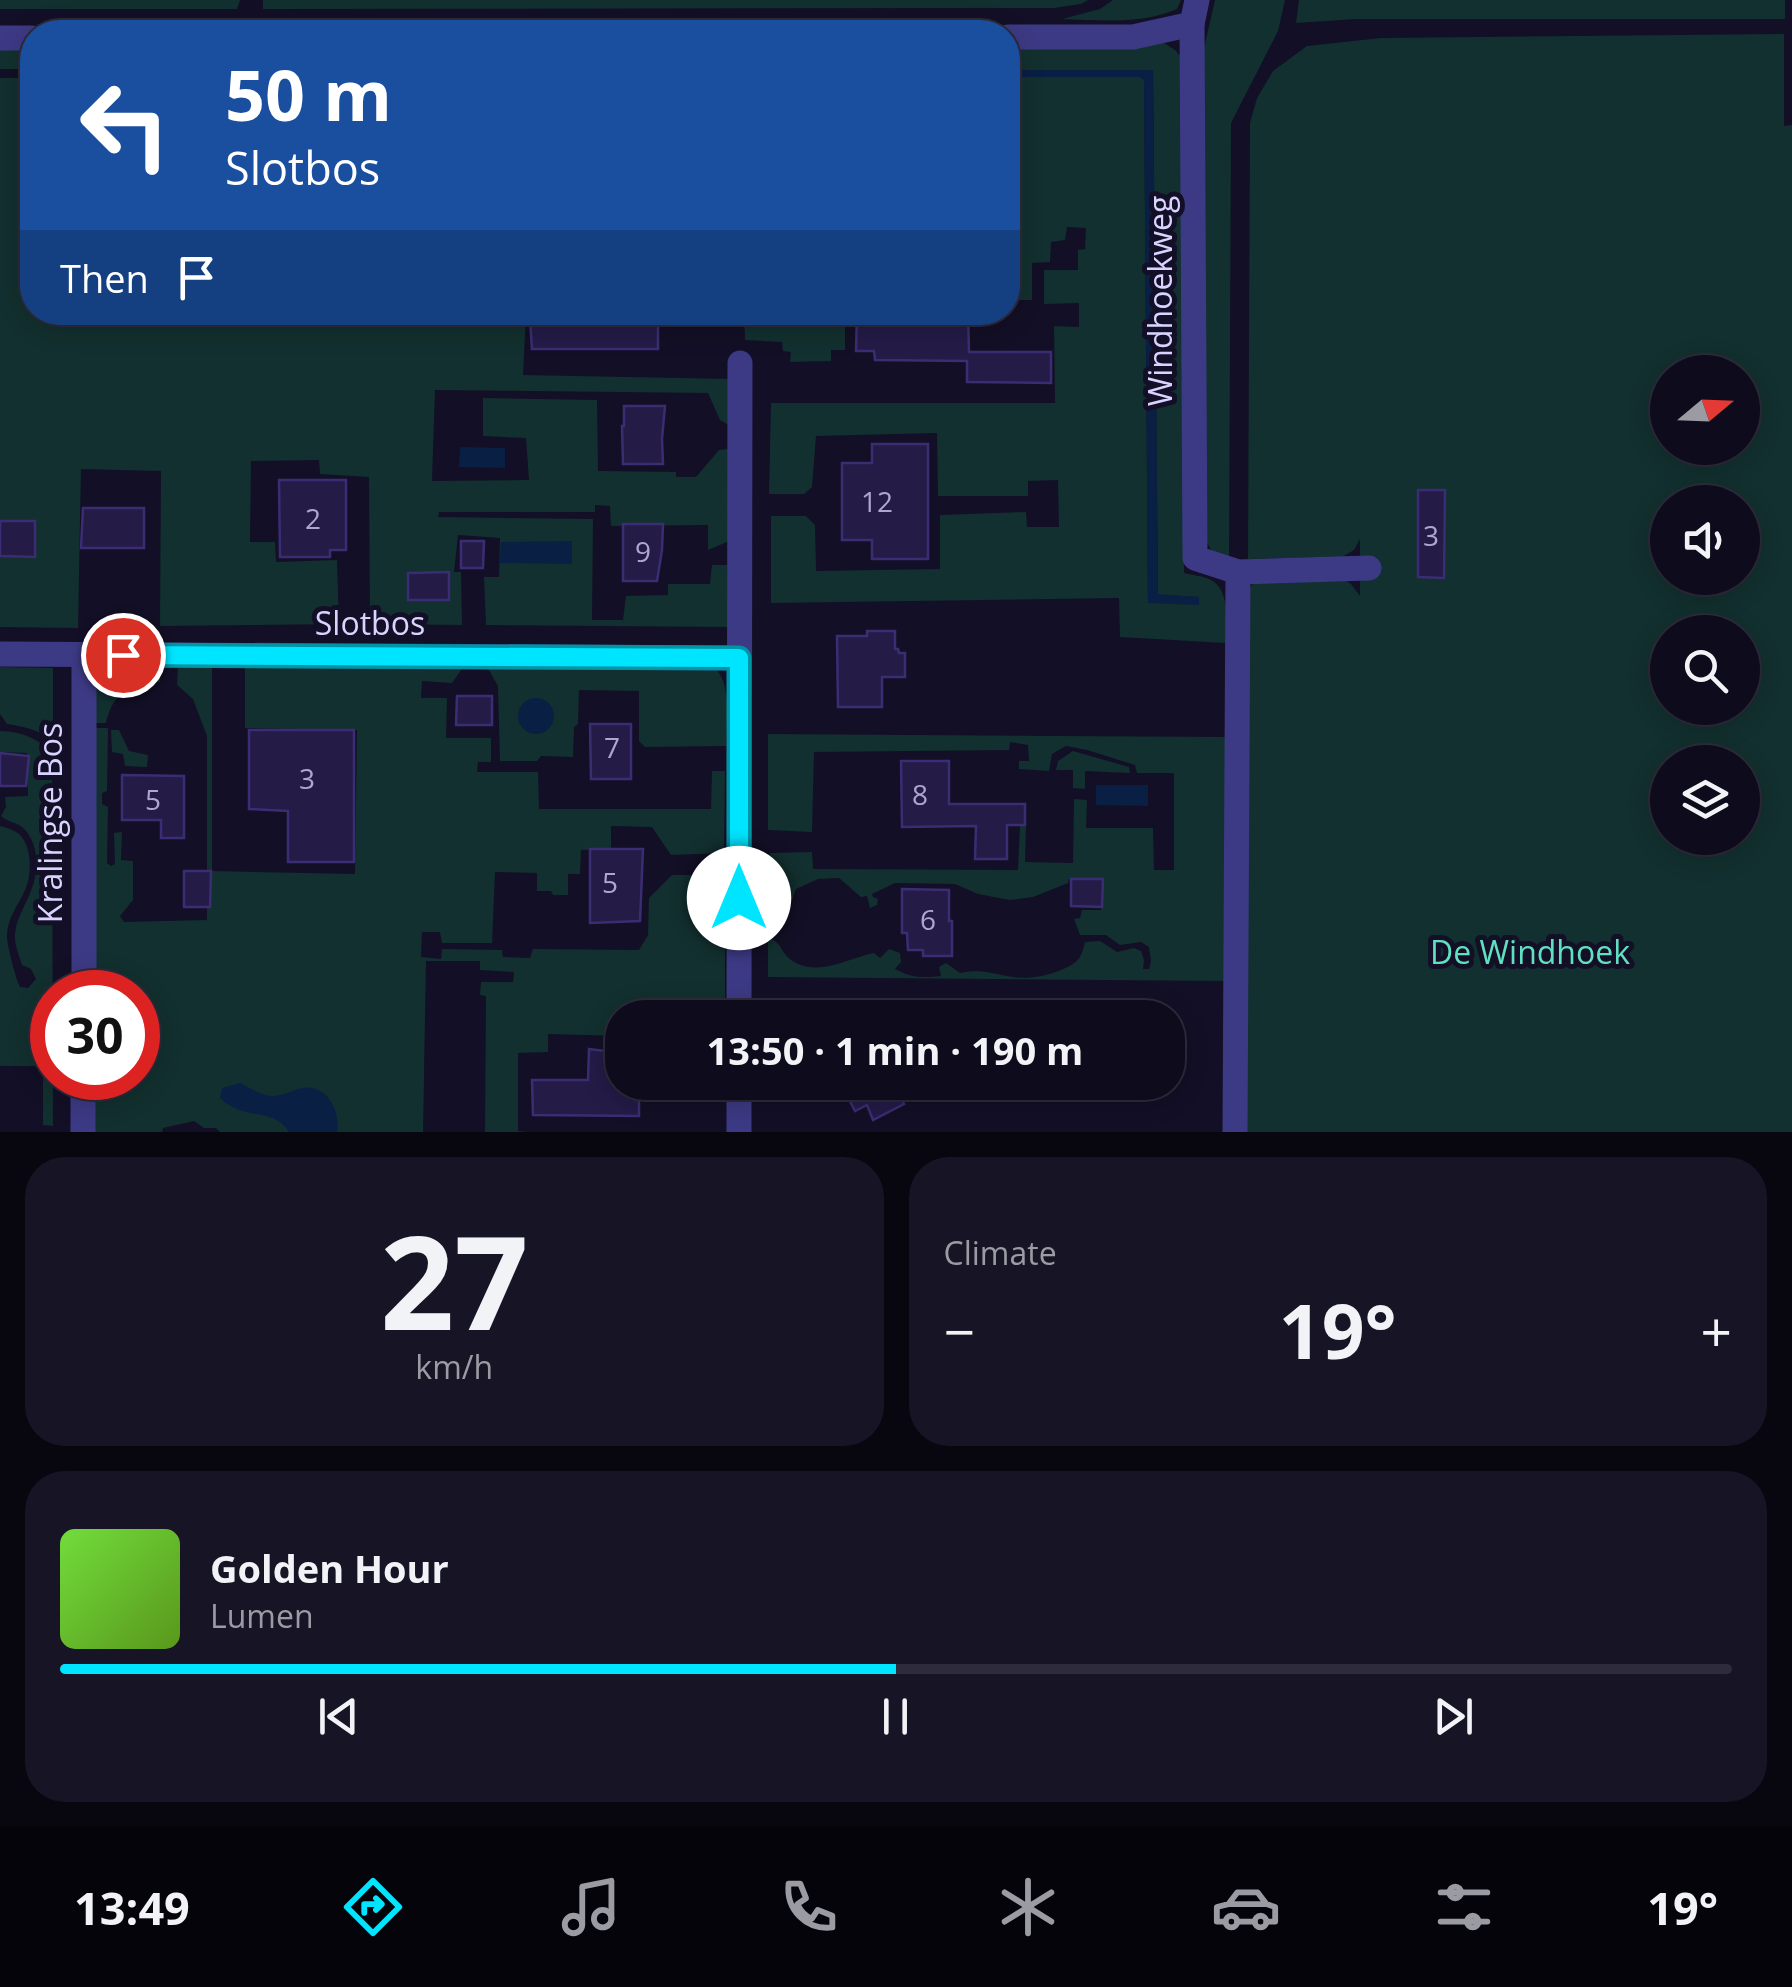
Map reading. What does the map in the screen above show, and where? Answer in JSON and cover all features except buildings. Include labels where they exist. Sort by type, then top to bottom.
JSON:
[{"type":"street","points":[[1020,37],[1133,37],[1194,12]]},
{"type":"street","name":"Windhoekweg","points":[[1194,12],[1196,558],[1238,572],[1370,568]]},
{"type":"street","points":[[739,1000],[740,364]]},
{"type":"street","points":[[1235,1132],[1238,572]]},
{"type":"street","name":"Slotbos","points":[[0,654],[739,658]]},
{"type":"street","name":"Kralingse Bos","points":[[84,654],[84,970]]},
{"type":"street","points":[[83,1132],[84,1100]]},
{"type":"street","points":[[739,1100],[739,1132]]},
{"type":"green space","points":[[0,0],[240,0],[237,9],[0,9]]},
{"type":"green space","points":[[263,0],[1088,0],[1054,8],[263,9]]},
{"type":"green space","points":[[1113,0],[1181,0],[1177,9],[1149,17],[1062,19],[1100,9]]},
{"type":"green space","points":[[1215,0],[1285,0],[1278,31],[1231,123],[1229,563],[1213,553],[1205,539],[1202,57]]},
{"type":"green space","points":[[1299,0],[1785,0],[1785,19],[1356,19],[1296,23]]},
{"type":"green space","name":"De Windhoek","points":[[1784,34],[1784,126],[1792,125],[1792,1132],[1245,1132],[1245,600],[1253,582],[1339,576],[1360,596],[1360,539],[1354,550],[1342,557],[1248,559],[1250,123],[1257,98],[1273,71],[1307,46],[1381,38]]},
{"type":"green space","points":[[1164,43],[1183,59],[1184,573],[1209,579],[1221,590],[1226,607],[1225,643],[1120,637],[1119,598],[771,603],[771,516],[806,516],[815,525],[816,571],[940,569],[940,515],[1026,512],[1027,527],[1059,527],[1058,480],[1028,481],[1028,496],[938,496],[937,433],[816,436],[812,487],[804,494],[769,494],[771,403],[1055,403],[1054,326],[1079,327],[1079,303],[1044,304],[1044,270],[1078,270],[1078,250],[1085,249],[1086,228],[1067,227],[1065,240],[1051,242],[1050,262],[1032,263],[1032,300],[1020,300],[1020,77],[1144,79],[1148,603],[1199,597],[1158,595],[1153,71],[1020,70],[1020,45]]},
{"type":"green space","points":[[0,50],[20,50],[20,69],[0,69]]},
{"type":"green space","points":[[0,78],[20,78],[20,325],[525,325],[523,375],[730,379],[730,426],[720,420],[708,393],[435,390],[432,481],[529,480],[526,438],[483,436],[483,398],[597,400],[598,471],[676,472],[676,477],[696,477],[719,450],[728,449],[729,541],[708,550],[708,525],[611,526],[610,506],[595,505],[595,512],[439,512],[438,517],[593,519],[592,620],[623,620],[626,596],[668,595],[668,584],[710,584],[712,565],[727,565],[728,627],[486,625],[484,577],[499,577],[500,538],[458,535],[454,572],[461,572],[462,625],[370,624],[369,477],[320,474],[319,460],[251,461],[250,542],[275,542],[276,562],[337,560],[339,624],[160,626],[161,471],[81,469],[78,628],[0,627]]},
{"type":"green space","points":[[744,325],[845,325],[845,350],[831,350],[831,361],[790,362],[791,352],[783,351],[782,342],[745,340]]},
{"type":"green space","points":[[118,666],[161,666],[160,682],[124,692],[113,704],[106,723],[94,723],[98,681]]},
{"type":"green space","points":[[178,666],[212,666],[212,871],[355,874],[357,730],[245,728],[245,667],[464,666],[452,683],[422,681],[421,698],[447,698],[446,738],[491,738],[491,762],[478,762],[477,772],[538,772],[539,809],[711,809],[712,771],[725,771],[724,853],[671,855],[652,827],[611,826],[611,849],[581,850],[580,874],[568,874],[568,895],[537,891],[537,873],[495,872],[492,943],[442,943],[440,932],[422,932],[421,957],[441,959],[442,949],[502,950],[503,957],[530,958],[533,949],[639,950],[648,935],[649,898],[672,875],[725,875],[725,1000],[605,1000],[605,1036],[548,1034],[548,1052],[518,1053],[518,1131],[528,1132],[485,1132],[486,996],[480,995],[481,982],[513,982],[514,972],[480,970],[480,961],[426,961],[423,1132],[220,1132],[194,1121],[163,1128],[162,1132],[95,1132],[95,1100],[160,1100],[160,970],[96,970],[94,728],[108,728],[107,791],[102,793],[102,804],[108,807],[107,863],[115,864],[114,833],[122,832],[121,860],[133,861],[133,900],[120,916],[124,922],[207,920],[207,736],[193,699],[177,685]]},
{"type":"green space","points":[[714,666],[726,694],[726,746],[645,747],[639,741],[639,691],[579,690],[573,757],[500,761],[498,686],[487,667]]},
{"type":"green space","points":[[0,667],[53,668],[53,743],[37,732],[7,724],[0,714]]},
{"type":"green space","points":[[111,730],[119,730],[129,751],[148,755],[147,767],[125,766],[123,754],[112,752]]},
{"type":"green space","points":[[0,731],[28,736],[52,753],[53,970],[32,970],[22,965],[16,946],[17,922],[30,894],[36,864],[28,833],[1,816],[6,807],[5,797],[28,796],[27,753],[0,752]]},
{"type":"green space","points":[[768,734],[1225,737],[1225,981],[768,977],[768,938],[776,941],[790,959],[810,967],[874,953],[880,958],[889,949],[900,953],[901,962],[895,969],[917,977],[941,976],[939,967],[946,963],[960,973],[1041,976],[1075,963],[1085,942],[1100,941],[1117,952],[1134,948],[1141,951],[1143,969],[1149,969],[1149,947],[1141,942],[1120,945],[1106,935],[1080,935],[1074,919],[1080,918],[1082,910],[1101,910],[1102,879],[1069,879],[1068,883],[1033,897],[1010,900],[978,894],[955,884],[895,883],[872,894],[878,899],[877,905],[870,908],[867,896],[861,897],[839,878],[818,879],[796,889],[792,900],[780,904],[780,895],[767,895],[770,853],[812,852],[813,869],[1018,870],[1020,826],[1026,826],[1025,862],[1073,863],[1074,799],[1087,800],[1086,828],[1153,828],[1154,870],[1174,870],[1174,773],[1137,773],[1135,765],[1066,746],[1052,754],[1049,771],[1019,769],[1019,761],[1029,761],[1028,745],[1010,742],[1009,750],[814,752],[812,832],[768,830]]},
{"type":"green space","points":[[1073,751],[1129,767],[1130,773],[1085,771],[1085,789],[1073,788],[1073,770],[1056,770],[1058,761]]},
{"type":"green space","points":[[0,826],[19,834],[29,855],[27,884],[7,934],[18,983],[30,986],[30,1066],[0,1066]]},
{"type":"green space","points":[[43,1100],[53,1100],[53,1126],[43,1125]]},
{"type":"water","points":[[1020,70],[1153,70],[1158,594],[1199,597],[1199,605],[1148,603],[1144,80],[1020,77]]},
{"type":"water","points":[[460,447],[505,448],[505,468],[459,467]]},
{"type":"water","points":[[572,541],[572,564],[500,563],[501,542]]},
{"type":"water","points":[[536,698],[549,703],[554,716],[549,729],[536,734],[523,729],[518,716],[523,703]]},
{"type":"water","points":[[1096,785],[1148,785],[1148,806],[1096,805]]},
{"type":"water","points":[[240,1083],[270,1096],[302,1088],[319,1090],[334,1108],[337,1132],[289,1132],[275,1119],[239,1110],[220,1098],[222,1088]]},
{"type":"route","points":[[123,655],[739,658],[739,898]]}]
